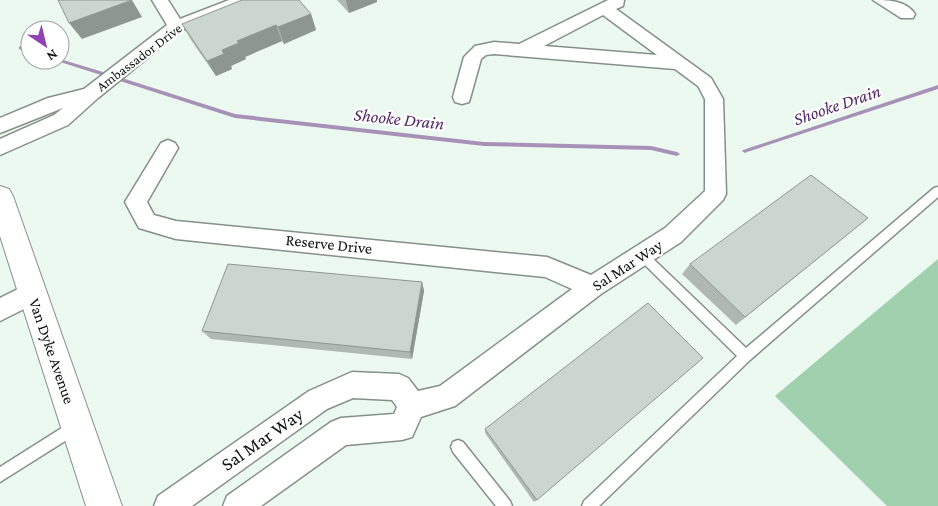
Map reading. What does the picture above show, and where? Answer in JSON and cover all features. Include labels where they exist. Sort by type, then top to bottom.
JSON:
[{"type":"main road","name":"Van Dyke Avenue","points":[[0,196],[104,506]]},
{"type":"street","points":[[160,0],[176,26]]},
{"type":"street","name":"Ambassador Drive","points":[[0,147],[61,120],[90,93],[176,26],[244,0]]},
{"type":"street","points":[[881,0],[907,14]]},
{"type":"street","name":"Sal Mar Way","points":[[168,506],[318,400],[352,385],[399,387],[412,406],[446,397],[593,287],[673,235],[716,194],[714,99],[705,82],[612,4],[522,50]]},
{"type":"street","name":"Sal Mar Way","points":[[462,97],[473,57],[482,50],[522,50],[681,63]]},
{"type":"street","name":"Ambassador Drive","points":[[0,126],[55,103],[90,93]]},
{"type":"street","name":"Reserve Drive","points":[[168,148],[136,202],[147,222],[176,230],[547,267],[593,287]]},
{"type":"street","points":[[0,310],[32,293]]},
{"type":"street","points":[[237,506],[341,432],[402,427],[412,406]]},
{"type":"lane","points":[[589,506],[746,356],[938,191]]},
{"type":"lane","points":[[642,255],[746,356]]},
{"type":"lane","points":[[0,476],[77,425]]},
{"type":"lane","points":[[458,447],[505,506]]},
{"type":"green space","points":[[938,259],[938,506],[887,506],[775,396]]},
{"type":"building","points":[[58,0],[132,0],[70,23],[70,20],[68,20]]},
{"type":"building","points":[[242,0],[299,0],[311,14],[278,27],[276,25],[237,41],[239,43],[222,50],[224,54],[207,61],[182,24]]},
{"type":"building","points":[[811,175],[868,218],[745,317],[690,264]]},
{"type":"building","points":[[228,264],[422,282],[410,352],[202,331]]},
{"type":"building","points":[[648,303],[703,358],[537,500],[485,429]]},
{"type":"waterway","name":"Shooke Drain","points":[[70,63],[101,73]]},
{"type":"waterway","name":"Shooke Drain","points":[[122,80],[235,116],[484,144],[651,148],[677,154]]},
{"type":"waterway","name":"Shooke Drain","points":[[745,151],[938,87]]}]
